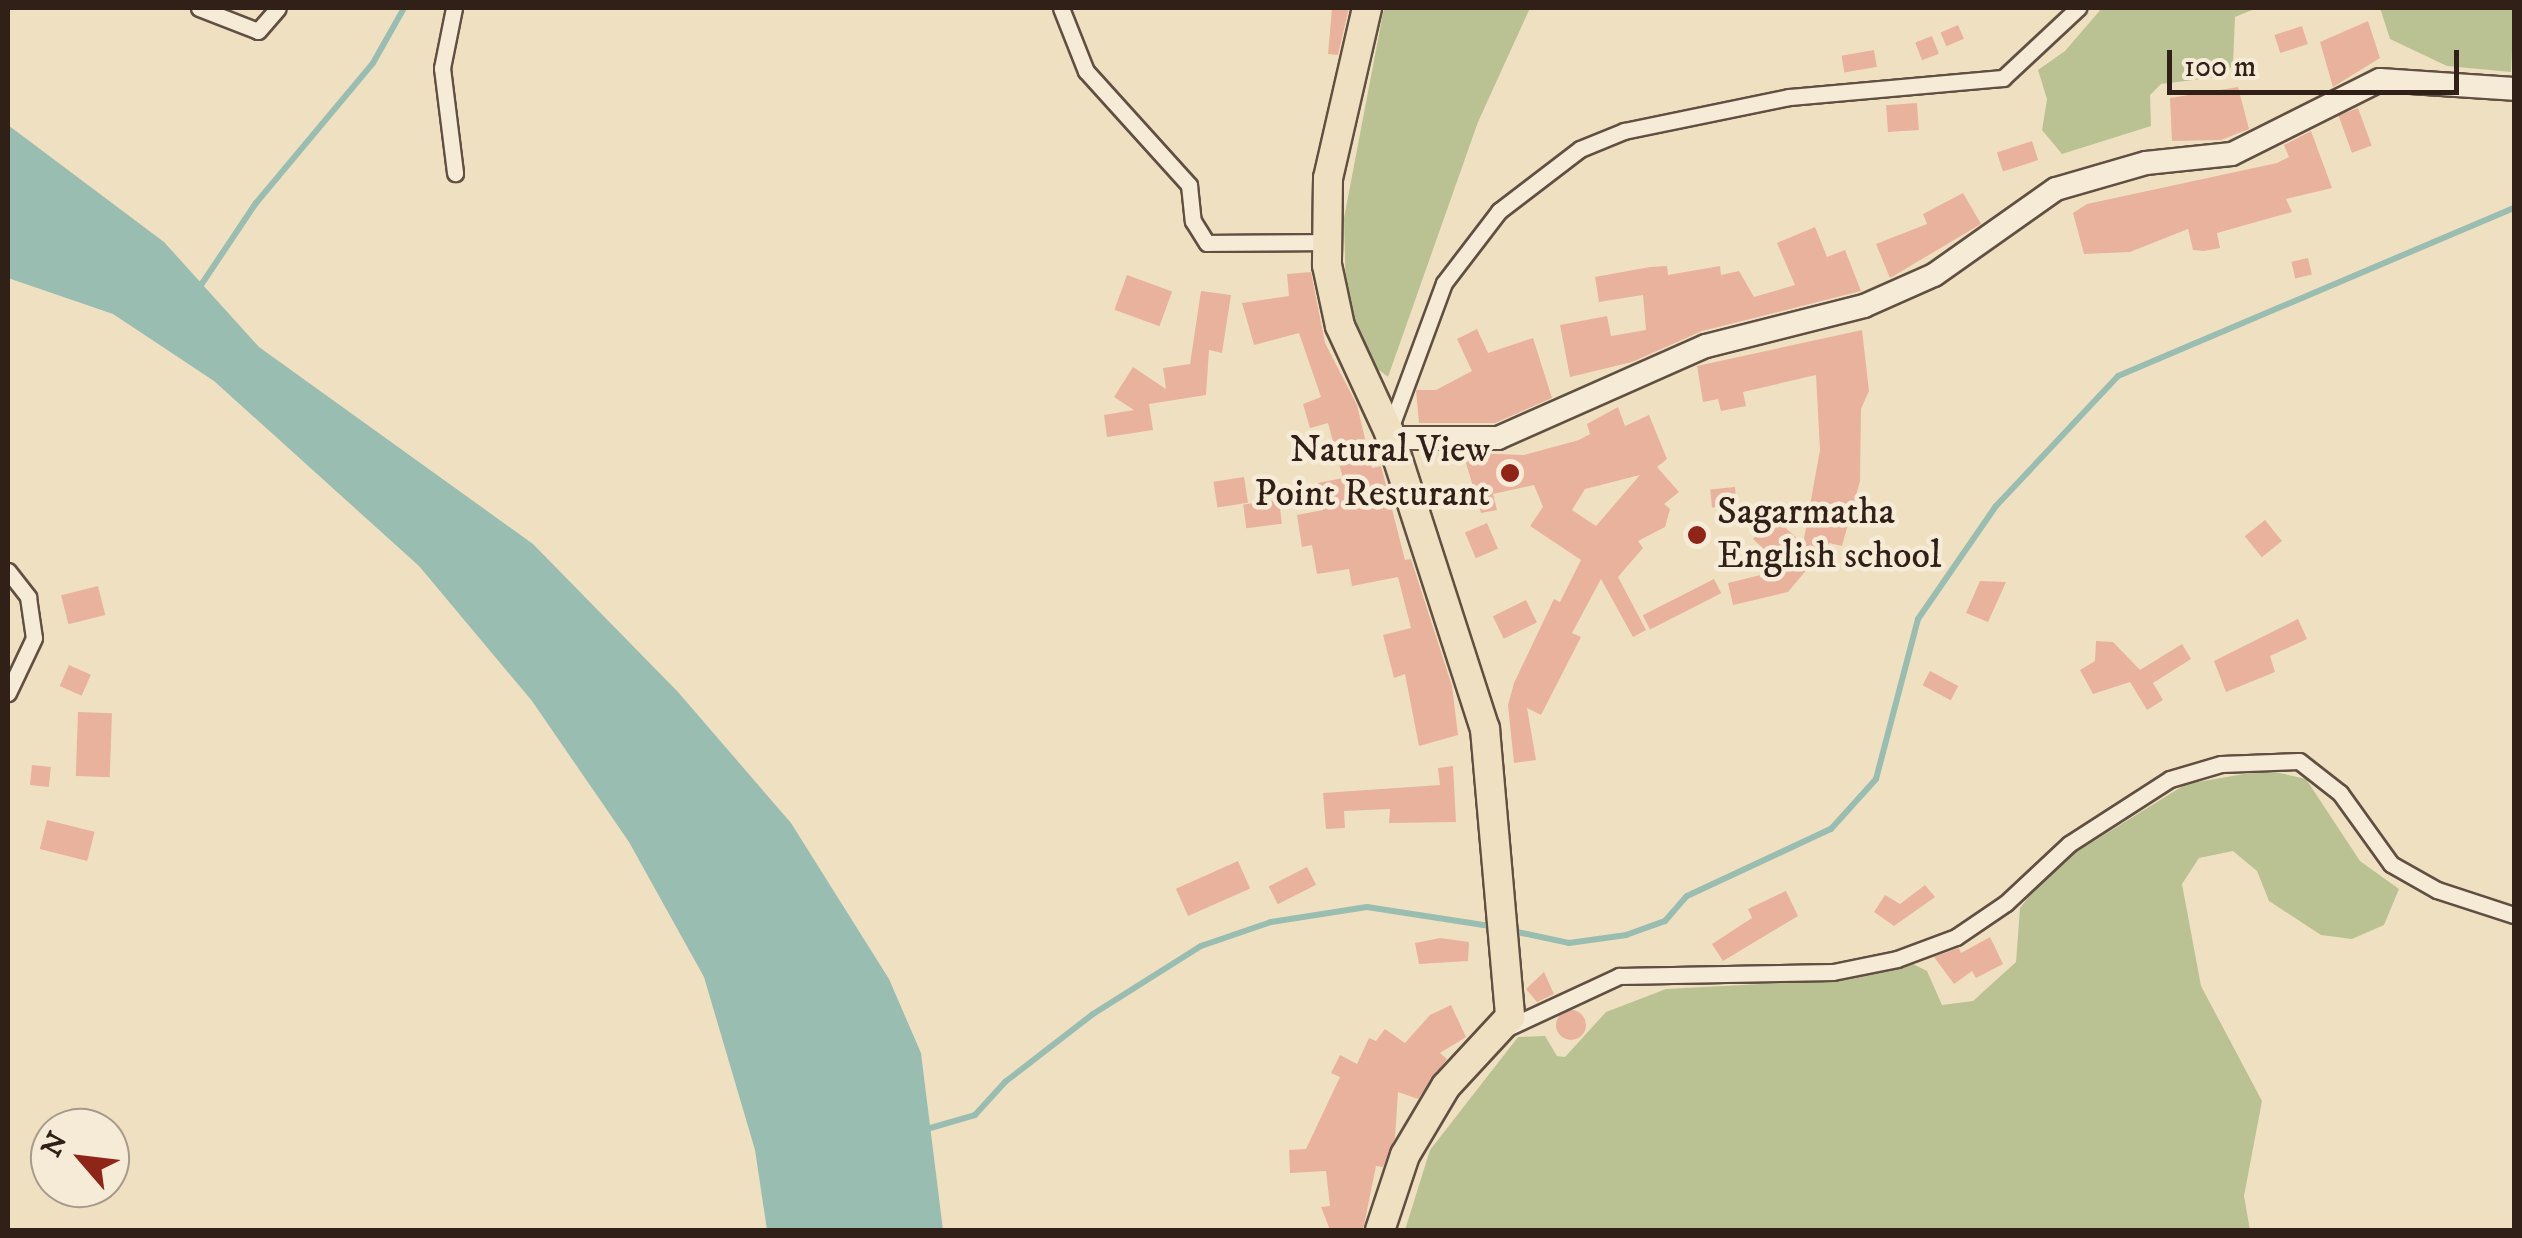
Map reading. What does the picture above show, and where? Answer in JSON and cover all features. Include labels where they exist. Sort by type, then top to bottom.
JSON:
[{"type":"highway","points":[[1367,8],[1328,178],[1327,242],[1340,326],[1390,435],[1485,728],[1503,1025],[1446,1086],[1405,1155],[1380,1230]]},
{"type":"street","points":[[199,8],[258,31],[278,8]]},
{"type":"street","points":[[454,8],[442,68],[455,173]]},
{"type":"street","points":[[1062,8],[1086,71],[1189,185],[1193,221],[1207,243],[1327,242]]},
{"type":"street","points":[[2078,8],[2003,78],[1789,97],[1624,131],[1580,149],[1499,211],[1444,282],[1390,435],[1498,438],[1706,346],[1864,306],[1934,275],[2056,190],[2146,163],[2232,154],[2380,80],[2514,89]]},
{"type":"street","points":[[8,571],[28,598],[34,638],[8,694]]},
{"type":"street","points":[[1503,1025],[1619,976],[1832,972],[1897,959],[1956,937],[2006,903],[2069,844],[2170,779],[2221,764],[2299,761],[2340,793],[2391,864],[2437,890],[2514,915]]},
{"type":"green space","points":[[1384,8],[1530,8],[1478,122],[1388,377],[1364,358],[1346,297],[1344,218]]},
{"type":"green space","points":[[2102,8],[2257,8],[2235,17],[2233,64],[2225,76],[2161,84],[2150,95],[2151,126],[2062,154],[2042,130],[2047,99],[2038,70],[2065,51]]},
{"type":"green space","points":[[2380,8],[2514,8],[2511,72],[2447,66],[2390,39]]},
{"type":"green space","points":[[2267,770],[2306,779],[2360,861],[2399,889],[2384,925],[2352,939],[2321,935],[2269,901],[2257,871],[2233,851],[2199,858],[2182,884],[2201,986],[2262,1101],[2244,1196],[2250,1230],[1405,1230],[1430,1150],[1518,1037],[1545,1036],[1557,1056],[1565,1057],[1606,1012],[1666,989],[1835,980],[1913,964],[1927,971],[1942,1005],[1973,1001],[2016,962],[2020,908],[2052,867],[2186,784]]},
{"type":"water","points":[[8,125],[164,242],[259,347],[533,544],[678,692],[791,823],[889,979],[921,1053],[943,1230],[767,1230],[755,1150],[704,977],[629,842],[532,701],[419,566],[214,381],[113,314],[8,278]]},
{"type":"building","points":[[1332,8],[1349,8],[1338,55],[1328,54]]},
{"type":"building","points":[[2368,21],[2380,58],[2333,87],[2320,42]]},
{"type":"building","points":[[1958,25],[1964,39],[1946,46],[1941,32]]},
{"type":"building","points":[[2302,26],[2308,44],[2280,53],[2274,35]]},
{"type":"building","points":[[1932,36],[1939,54],[1922,60],[1915,42]]},
{"type":"building","points":[[1874,50],[1877,67],[1844,72],[1842,56]]},
{"type":"building","points":[[2238,87],[2249,129],[2221,140],[2172,141],[2170,98]]},
{"type":"building","points":[[1917,103],[1919,130],[1888,132],[1886,105]]},
{"type":"building","points":[[2358,108],[2372,146],[2352,153],[2338,115]]},
{"type":"building","points":[[2311,131],[2332,188],[2286,199],[2292,212],[2217,233],[2220,248],[2193,250],[2188,229],[2130,252],[2084,254],[2073,213],[2087,204],[2277,163],[2289,157],[2284,145]]},
{"type":"building","points":[[2032,141],[2038,160],[2003,171],[1997,152]]},
{"type":"building","points":[[1963,193],[1981,224],[1890,278],[1876,244],[1927,224],[1923,214]]},
{"type":"building","points":[[1815,227],[1827,257],[1845,250],[1861,291],[1702,331],[1632,362],[1570,377],[1560,325],[1607,316],[1611,336],[1646,330],[1643,295],[1599,302],[1595,277],[1650,267],[1667,266],[1668,275],[1720,266],[1721,275],[1739,271],[1754,297],[1795,285],[1777,243]]},
{"type":"building","points":[[2308,258],[2312,275],[2295,278],[2291,262]]},
{"type":"building","points":[[1311,272],[1325,343],[1357,405],[1372,468],[1381,466],[1405,560],[1411,559],[1452,686],[1458,735],[1419,746],[1405,674],[1394,678],[1383,635],[1411,628],[1398,577],[1352,586],[1349,569],[1317,574],[1312,545],[1302,547],[1297,515],[1323,510],[1318,483],[1343,478],[1328,423],[1310,428],[1303,404],[1321,397],[1299,333],[1254,345],[1242,303],[1289,296],[1287,274]]},
{"type":"building","points":[[1127,275],[1172,291],[1159,326],[1114,310]]},
{"type":"building","points":[[1201,291],[1231,295],[1222,353],[1209,350],[1206,395],[1149,404],[1153,430],[1107,437],[1104,415],[1134,410],[1114,397],[1133,367],[1166,389],[1163,368],[1190,364]]},
{"type":"building","points":[[1477,329],[1488,353],[1533,338],[1552,398],[1495,423],[1419,423],[1416,390],[1436,390],[1472,371],[1457,339]]},
{"type":"building","points":[[1862,330],[1869,391],[1861,409],[1860,481],[1842,546],[1829,543],[1788,592],[1733,605],[1728,583],[1785,569],[1753,539],[1774,517],[1803,544],[1820,450],[1816,375],[1743,392],[1746,406],[1721,411],[1718,399],[1703,402],[1697,366]]},
{"type":"building","points":[[1618,407],[1625,426],[1649,415],[1667,459],[1657,467],[1679,492],[1664,504],[1670,509],[1665,527],[1638,541],[1643,548],[1618,577],[1646,630],[1633,637],[1601,579],[1572,633],[1581,637],[1541,715],[1527,708],[1536,760],[1514,763],[1508,705],[1514,683],[1554,599],[1560,602],[1581,560],[1530,526],[1543,507],[1534,485],[1493,494],[1497,510],[1481,513],[1463,453],[1524,455],[1579,440],[1590,434],[1587,424]],"holes":[[[1640,475],[1596,526],[1572,510],[1585,489]]]},
{"type":"building","points":[[1244,477],[1248,503],[1217,508],[1213,482]]},
{"type":"building","points":[[1735,487],[1737,505],[1712,508],[1710,490]]},
{"type":"building","points":[[1279,500],[1282,524],[1246,528],[1243,504]]},
{"type":"building","points":[[2265,520],[2282,541],[2262,557],[2245,536]]},
{"type":"building","points":[[1487,523],[1498,549],[1476,558],[1465,532]]},
{"type":"building","points":[[1714,579],[1721,593],[1650,630],[1643,615]]},
{"type":"building","points":[[1980,581],[2006,582],[1988,622],[1966,613]]},
{"type":"building","points":[[98,586],[105,615],[68,624],[61,595]]},
{"type":"building","points":[[1526,600],[1537,622],[1504,639],[1493,616]]},
{"type":"building","points":[[2298,619],[2307,639],[2270,656],[2275,672],[2226,692],[2214,661]]},
{"type":"building","points":[[2096,641],[2113,642],[2140,670],[2182,644],[2191,659],[2153,683],[2163,700],[2147,710],[2130,682],[2093,694],[2080,670],[2095,661]]},
{"type":"building","points":[[69,665],[91,675],[82,696],[60,686]]},
{"type":"building","points":[[1930,671],[1958,686],[1951,700],[1922,685]]},
{"type":"building","points":[[78,712],[112,713],[110,777],[76,776]]},
{"type":"building","points":[[32,765],[51,767],[49,787],[30,785]]},
{"type":"building","points":[[1453,766],[1456,822],[1389,823],[1390,809],[1344,811],[1345,828],[1326,829],[1323,793],[1440,785],[1438,768]]},
{"type":"building","points":[[47,820],[95,832],[87,861],[40,849]]},
{"type":"building","points":[[1238,861],[1250,888],[1188,916],[1176,889]]},
{"type":"building","points":[[1307,867],[1316,885],[1278,904],[1269,887]]},
{"type":"building","points":[[1925,885],[1935,897],[1894,926],[1874,912],[1885,895],[1900,904]]},
{"type":"building","points":[[1786,891],[1798,916],[1723,961],[1712,944],[1752,918],[1748,909]]},
{"type":"building","points":[[1990,937],[2003,964],[1976,978],[1972,971],[1954,984],[1934,957],[1959,948],[1961,953]]},
{"type":"building","points":[[1440,938],[1469,942],[1468,961],[1419,964],[1415,943]]},
{"type":"building","points":[[1544,972],[1554,994],[1537,1002],[1526,989]]},
{"type":"building","points":[[1451,1005],[1466,1037],[1440,1053],[1447,1059],[1418,1099],[1398,1092],[1395,1138],[1383,1167],[1376,1166],[1363,1230],[1330,1230],[1321,1207],[1330,1206],[1326,1171],[1290,1173],[1289,1150],[1306,1149],[1340,1077],[1331,1073],[1340,1055],[1357,1064],[1369,1038],[1376,1041],[1385,1029],[1405,1043],[1430,1015]]},
{"type":"building","points":[[1571,1010],[1582,1014],[1586,1025],[1582,1036],[1571,1040],[1560,1036],[1556,1025],[1560,1014]]},
{"type":"waterway","points":[[199,288],[256,203],[373,63],[404,8]]},
{"type":"waterway","points":[[1508,930],[1569,943],[1626,935],[1665,921],[1687,896],[1831,829],[1876,779],[1918,619],[1996,506],[2118,376],[2514,208]]},
{"type":"waterway","points":[[920,1131],[975,1115],[1005,1082],[1093,1014],[1201,946],[1271,922],[1367,907],[1496,927]]},
{"type":"place","name":"Natural View Point Resturant","points":[[1510,473]]},
{"type":"place","name":"Sagarmatha English school","points":[[1697,535]]}]
